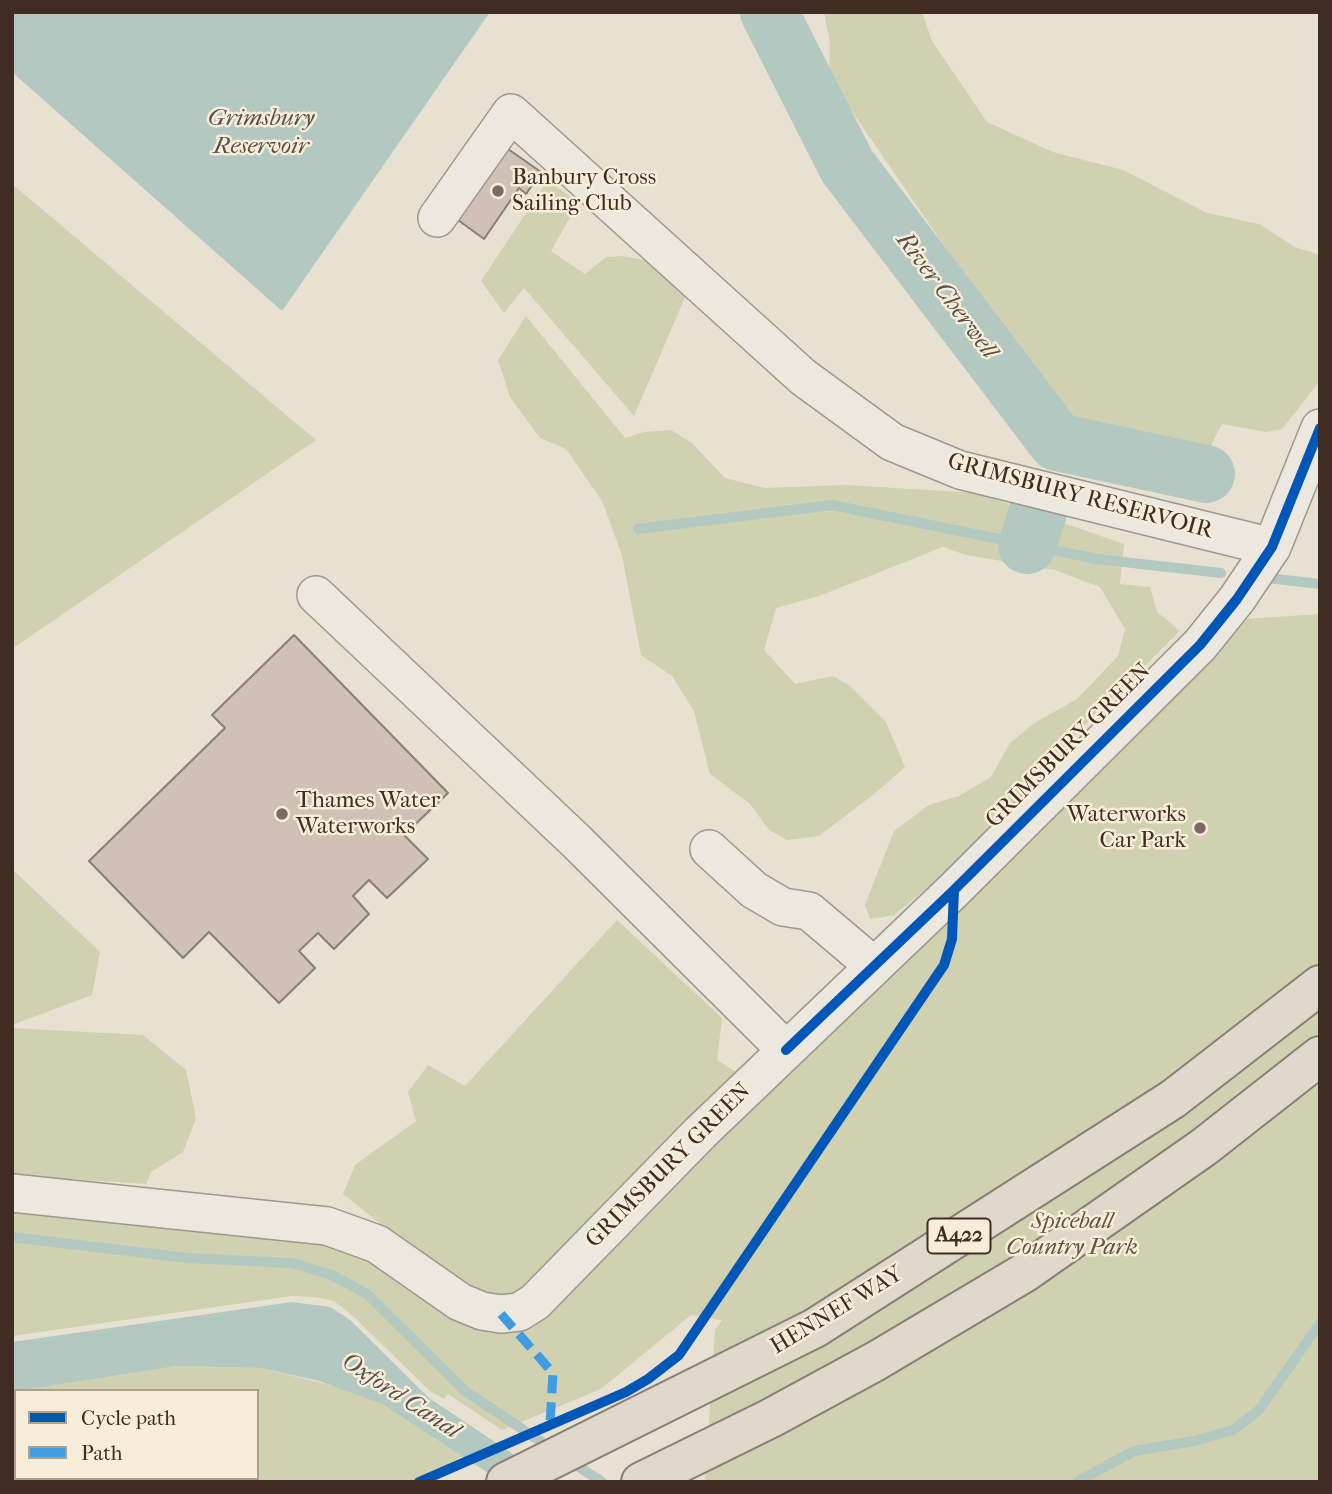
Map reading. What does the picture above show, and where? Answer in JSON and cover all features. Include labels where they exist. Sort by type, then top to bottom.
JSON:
[{"type":"highway","name":"HENNEF WAY","points":[[506,1482],[815,1328],[1173,1099],[1320,985]]},
{"type":"highway","name":"A422","points":[[641,1482],[794,1406],[1024,1273],[1204,1147],[1320,1056]]},
{"type":"street","name":"GRIMSBURY RESERVOIR","points":[[437,218],[512,113],[803,377],[891,442],[960,470],[1274,540]]},
{"type":"street","name":"GRIMSBURY GREEN","points":[[12,1193],[327,1226],[377,1244],[460,1302],[482,1311],[501,1314],[519,1312],[535,1302],[700,1133],[874,967],[1200,645],[1237,599],[1274,540],[1320,428]]},
{"type":"street","points":[[316,595],[576,841],[786,1050]]},
{"type":"street","points":[[709,849],[754,890],[783,907],[809,911],[874,967]]},
{"type":"green space","points":[[824,12],[922,12],[932,41],[987,122],[1053,152],[1123,170],[1207,213],[1259,224],[1295,247],[1320,255],[1320,381],[1282,429],[1266,432],[1222,424],[1207,453],[1071,430],[829,78],[830,44]]},
{"type":"green space","points":[[548,180],[570,197],[573,212],[551,251],[585,274],[606,257],[623,256],[644,260],[686,295],[634,416],[524,288],[504,313],[481,281]]},
{"type":"green space","points":[[12,184],[316,440],[12,649]]},
{"type":"green space","points":[[526,316],[625,438],[644,432],[671,430],[692,443],[725,478],[765,488],[846,485],[976,493],[1124,544],[1120,584],[1150,587],[1157,612],[1180,631],[1084,726],[955,865],[894,915],[870,919],[865,905],[894,831],[929,805],[959,796],[991,777],[1010,743],[1036,722],[1077,699],[1118,656],[1125,629],[1100,587],[1055,570],[966,555],[943,547],[819,596],[776,608],[764,650],[795,684],[833,676],[850,686],[886,722],[905,767],[819,836],[787,840],[769,830],[750,804],[710,774],[694,711],[672,676],[641,655],[622,555],[602,501],[566,449],[540,438],[510,397],[498,360]]},
{"type":"green space","name":"Spiceball Country Park","points":[[1320,614],[1320,1482],[705,1482],[715,1330],[722,1320],[691,1315],[601,1389],[502,1430],[448,1394],[444,1399],[431,1392],[354,1317],[334,1301],[315,1297],[292,1296],[12,1336],[12,1199],[387,1229],[343,1194],[355,1165],[416,1121],[408,1092],[428,1065],[465,1086],[617,920],[722,1018],[717,1060],[763,1089],[1245,619]]},
{"type":"green space","points":[[12,869],[100,952],[92,995],[12,1025]]},
{"type":"green space","points":[[12,1028],[143,1035],[186,1070],[196,1118],[183,1152],[151,1172],[146,1184],[12,1175]]},
{"type":"green space","points":[[177,1366],[261,1368],[341,1388],[382,1404],[463,1456],[414,1482],[12,1482],[14,1392],[14,1480],[259,1480],[259,1389],[32,1389]]},
{"type":"water","name":"Grimsbury Reservoir","points":[[12,12],[490,12],[282,311],[12,72]]},
{"type":"water","name":"Oxford Canal","points":[[292,1302],[330,1307],[349,1319],[429,1398],[555,1482],[502,1482],[382,1404],[319,1381],[261,1368],[177,1366],[31,1389],[14,1389],[12,1392],[12,1342]]},
{"type":"building","name":"Banbury Cross Sailing Club","points":[[508,149],[541,172],[526,194],[519,188],[484,239],[458,220]]},
{"type":"building","name":"Thames Water Waterworks","points":[[294,635],[448,793],[404,835],[428,859],[387,898],[369,880],[353,896],[369,914],[334,949],[318,933],[299,951],[315,968],[279,1003],[209,932],[183,958],[89,861],[225,728],[212,715]]},
{"type":"waterway","name":"River Cherwell","points":[[769,12],[847,166],[1057,442],[1206,474]]},
{"type":"waterway","points":[[638,529],[832,505],[1097,559],[1221,573]]},
{"type":"waterway","points":[[1027,545],[1038,512]]},
{"type":"waterway","points":[[1268,578],[1320,584]]},
{"type":"waterway","points":[[12,1237],[187,1258],[292,1263],[332,1275],[367,1294],[465,1391],[552,1449]]},
{"type":"waterway","points":[[1077,1482],[1134,1451],[1194,1441],[1233,1430],[1259,1410],[1320,1323]]},
{"type":"waterway","points":[[570,1461],[602,1482]]},
{"type":"marked path","points":[[501,1314],[553,1373],[550,1424]]},
{"type":"cycle path","points":[[786,1050],[954,890],[1200,645],[1237,599],[1272,547],[1320,428]]},
{"type":"cycle path","points":[[419,1482],[626,1392],[679,1355],[944,965],[952,939],[954,890]]},
{"type":"place","name":"Banbury Cross Sailing Club","points":[[498,191]]},
{"type":"place","name":"Thames Water Waterworks","points":[[282,814]]},
{"type":"place","name":"Waterworks Car Park","points":[[1200,828]]}]
